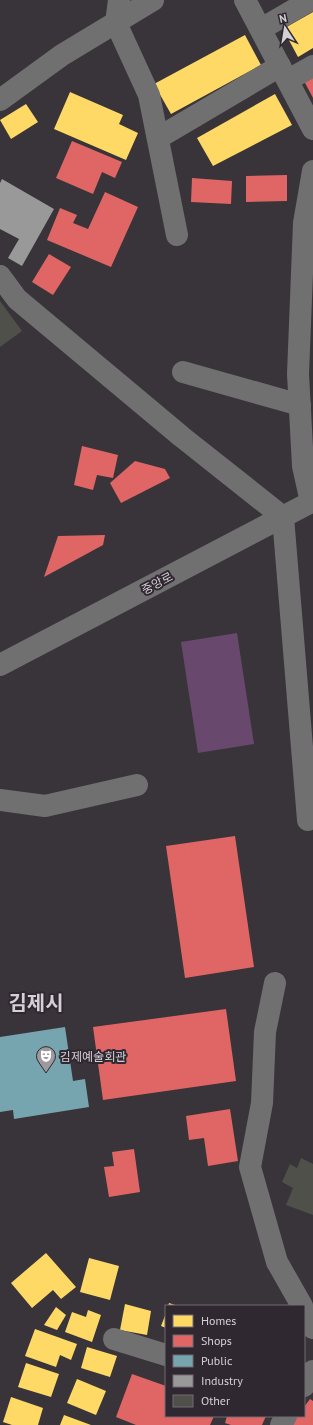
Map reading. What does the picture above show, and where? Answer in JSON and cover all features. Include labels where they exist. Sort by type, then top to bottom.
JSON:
[{"type":"street","points":[[119,0],[116,23],[149,95],[177,235]]},
{"type":"street","points":[[0,100],[62,55],[153,0]]},
{"type":"street","points":[[245,0],[313,129]]},
{"type":"street","points":[[261,29],[311,0]]},
{"type":"street","points":[[158,138],[284,73],[313,66]]},
{"type":"street","points":[[312,502],[303,466],[298,374],[304,223],[313,171]]},
{"type":"street","points":[[0,276],[18,299],[182,437],[283,517],[308,820]]},
{"type":"street","points":[[183,372],[300,404]]},
{"type":"street","name":"중앙로","points":[[0,665],[312,502]]},
{"type":"street","points":[[0,800],[46,806],[137,785]]},
{"type":"street","points":[[275,984],[265,1032],[262,1103],[250,1167],[277,1262],[301,1305]]},
{"type":"street","points":[[305,1313],[313,1328]]},
{"type":"street","points":[[114,1339],[165,1355]]},
{"type":"street","points":[[305,1384],[313,1371]]},
{"type":"shaded area","points":[[237,633],[254,744],[198,753],[181,642]]},
{"type":"building: Homes","points":[[313,12],[313,48],[298,57],[283,29]]},
{"type":"building: Homes","points":[[245,35],[261,65],[171,114],[154,84]]},
{"type":"building: Homes","points":[[70,92],[123,115],[119,124],[138,133],[126,160],[54,129]]},
{"type":"building: Homes","points":[[275,94],[292,125],[213,166],[197,138]]},
{"type":"building: Homes","points":[[26,104],[38,122],[11,139],[0,120]]},
{"type":"building: Homes","points":[[46,1253],[76,1287],[61,1299],[53,1290],[32,1308],[11,1283]]},
{"type":"building: Homes","points":[[89,1258],[119,1266],[110,1300],[80,1292]]},
{"type":"building: Homes","points":[[125,1304],[151,1311],[147,1335],[120,1330]]},
{"type":"building: Homes","points":[[56,1307],[66,1315],[57,1330],[44,1325]]},
{"type":"building: Homes","points":[[88,1310],[101,1315],[92,1342],[65,1332],[72,1312],[86,1317]]},
{"type":"building: Homes","points":[[165,1316],[165,1328],[161,1326]]},
{"type":"building: Homes","points":[[35,1329],[77,1344],[71,1360],[60,1355],[56,1367],[25,1356]]},
{"type":"building: Homes","points":[[87,1347],[117,1356],[110,1377],[81,1368]]},
{"type":"building: Homes","points":[[26,1363],[59,1374],[51,1397],[18,1387]]},
{"type":"building: Homes","points":[[77,1379],[106,1391],[96,1415],[67,1403]]},
{"type":"building: Homes","points":[[11,1397],[43,1408],[38,1425],[12,1425],[3,1422]]},
{"type":"building: Homes","points":[[64,1415],[91,1425],[60,1425]]},
{"type":"building: Shops","points":[[313,77],[313,98],[304,81]]},
{"type":"building: Shops","points":[[72,141],[122,162],[115,178],[102,172],[93,194],[56,178]]},
{"type":"building: Shops","points":[[287,175],[287,201],[246,202],[246,176]]},
{"type":"building: Shops","points":[[192,178],[232,181],[231,204],[191,202]]},
{"type":"building: Shops","points":[[105,192],[138,207],[111,267],[47,240],[60,208],[77,215],[73,223],[88,229]]},
{"type":"building: Shops","points":[[49,254],[71,267],[53,295],[32,282]]},
{"type":"building: Shops","points":[[82,446],[118,455],[113,478],[97,475],[93,490],[74,485]]},
{"type":"building: Shops","points":[[135,461],[165,469],[170,478],[121,503],[110,483]]},
{"type":"building: Shops","points":[[105,535],[103,545],[44,577],[58,536]]},
{"type":"building: Shops","points":[[235,836],[254,967],[185,978],[166,846]]},
{"type":"building: Shops","points":[[226,1009],[236,1081],[103,1100],[93,1027]]},
{"type":"building: Shops","points":[[230,1109],[238,1161],[208,1166],[204,1138],[189,1140],[186,1116]]},
{"type":"building: Shops","points":[[134,1149],[140,1192],[109,1197],[104,1167],[114,1166],[112,1152]]},
{"type":"building: Shops","points":[[132,1374],[165,1386],[165,1417],[214,1417],[210,1425],[136,1425],[116,1417]]},
{"type":"building: Shops","points":[[310,1399],[313,1401],[313,1425],[290,1425],[296,1417],[305,1417],[305,1406]]},
{"type":"building: Shops","points":[[227,1417],[266,1417],[262,1425],[231,1425],[225,1423]]},
{"type":"building: Public","points":[[65,1027],[73,1081],[85,1079],[89,1107],[14,1119],[13,1110],[0,1112],[0,1037]]},
{"type":"building: Industry","points":[[2,179],[54,209],[22,266],[8,258],[19,239],[0,229],[0,183]]},
{"type":"building: Other","points":[[0,301],[22,331],[0,347]]},
{"type":"building: Other","points":[[301,1158],[313,1164],[313,1215],[286,1205],[293,1188],[282,1182],[290,1164],[297,1168]]},
{"type":"place","name":"김제예술회관","points":[[46,1073]]},
{"type":"district","name":"김제시","points":[[36,1003]]}]
